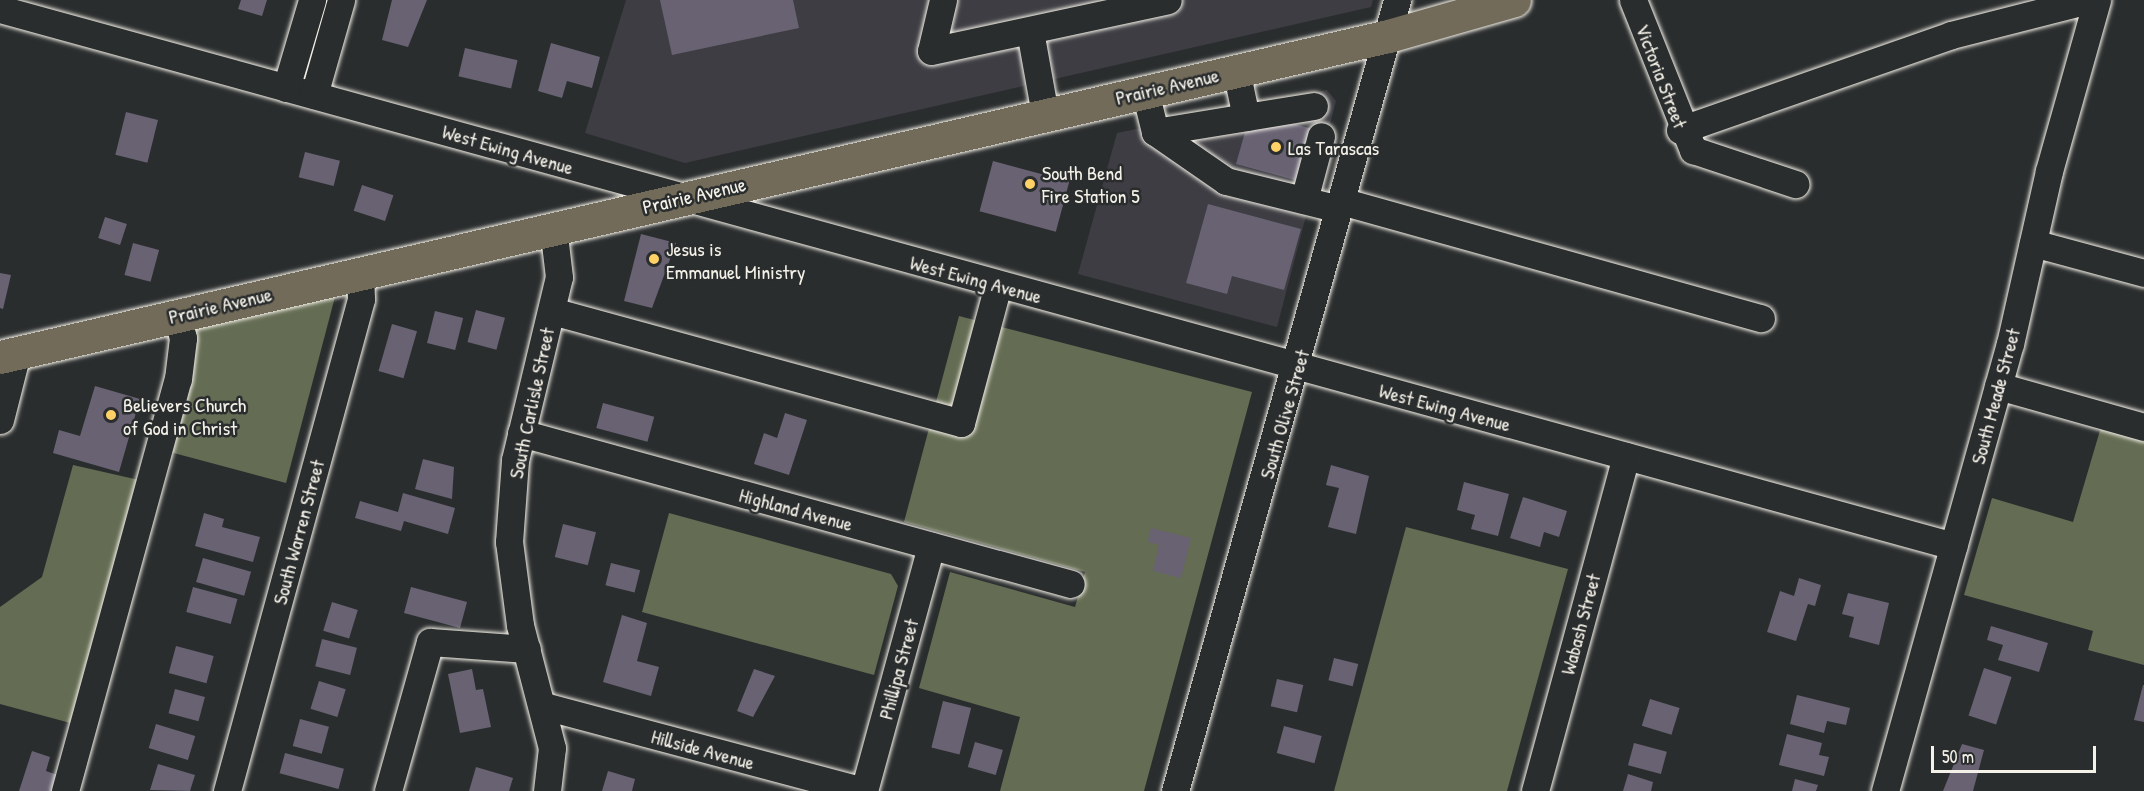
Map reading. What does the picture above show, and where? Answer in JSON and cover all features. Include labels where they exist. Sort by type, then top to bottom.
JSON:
[{"type":"main road","name":"Prairie Avenue","points":[[9,355],[553,227],[1388,36],[1514,0]]},
{"type":"street","points":[[286,88],[312,0]]},
{"type":"street","points":[[314,95],[341,0]]},
{"type":"street","points":[[943,0],[931,51],[1168,0]]},
{"type":"street","name":"South Olive Street","points":[[1175,791],[1298,367],[1397,0]]},
{"type":"street","name":"Victoria Street","points":[[1633,0],[1680,130],[1693,150],[1796,184]]},
{"type":"street","points":[[1680,130],[1951,35],[2088,0]]},
{"type":"street","name":"South Meade Street","points":[[1885,791],[1998,386],[2032,243],[2097,0]]},
{"type":"street","name":"West Ewing Avenue","points":[[0,9],[1954,546]]},
{"type":"street","points":[[1030,31],[1045,114]]},
{"type":"street","points":[[1236,70],[1246,117]]},
{"type":"street","points":[[1145,91],[1155,132],[1226,182],[1304,200],[1340,205],[1761,318]]},
{"type":"street","points":[[1155,132],[1314,106]]},
{"type":"street","points":[[1304,200],[1321,136]]},
{"type":"street","name":"South Carlisle Street","points":[[547,791],[552,748],[544,706],[527,649],[509,542],[521,433],[559,277],[553,227]]},
{"type":"street","points":[[2032,243],[2144,273]]},
{"type":"street","name":"South Warren Street","points":[[227,791],[361,299],[360,272]]},
{"type":"street","points":[[552,310],[962,423],[998,285]]},
{"type":"street","points":[[65,791],[178,379],[183,338],[177,315]]},
{"type":"street","points":[[0,420],[9,355]]},
{"type":"street","points":[[1998,386],[2144,427]]},
{"type":"street","name":"Highland Avenue","points":[[521,433],[1071,584]]},
{"type":"street","name":"Wabash Street","points":[[1535,791],[1626,456]]},
{"type":"street","name":"Phillipa Street","points":[[863,791],[931,546]]},
{"type":"street","points":[[388,791],[430,642],[527,649]]},
{"type":"street","name":"Hillside Avenue","points":[[544,706],[863,791]]},
{"type":"shaded area","points":[[626,0],[1373,0],[1371,7],[685,163],[585,133]]},
{"type":"shaded area","points":[[1327,90],[1336,101],[1277,327],[1078,274],[1117,133]]},
{"type":"green space","points":[[336,293],[286,483],[170,452],[195,329]]},
{"type":"green space","points":[[959,316],[1252,392],[1144,791],[1000,791],[1020,717],[919,688],[950,572],[1075,607],[1085,572],[904,522]]},
{"type":"green space","points":[[2101,427],[2144,438],[2144,665],[2088,650],[2093,631],[1964,595],[1992,498],[2073,522]]},
{"type":"green space","points":[[73,465],[139,480],[74,724],[0,704],[0,607],[42,577]]},
{"type":"green space","points":[[669,513],[891,574],[898,586],[874,675],[642,612]]},
{"type":"green space","points":[[1406,527],[1568,569],[1507,791],[1334,791]]},
{"type":"building","points":[[241,0],[267,0],[262,16],[238,9]]},
{"type":"building","points":[[392,0],[427,0],[408,47],[382,40]]},
{"type":"building","points":[[660,0],[793,0],[799,28],[672,55]]},
{"type":"building","points":[[551,43],[600,57],[592,88],[567,81],[562,98],[538,91]]},
{"type":"building","points":[[465,48],[518,60],[511,88],[458,76]]},
{"type":"building","points":[[126,112],[158,120],[147,163],[115,155]]},
{"type":"building","name":"Las Tarascas","points":[[1276,119],[1316,130],[1302,182],[1236,164],[1247,125]]},
{"type":"building","points":[[305,152],[340,161],[334,186],[299,177]]},
{"type":"building","points":[[993,161],[1069,181],[1056,232],[980,211]]},
{"type":"building","points":[[362,185],[393,195],[385,221],[354,211]]},
{"type":"building","points":[[1208,204],[1301,229],[1284,290],[1232,276],[1227,294],[1186,283]]},
{"type":"building","points":[[105,217],[127,224],[120,245],[98,238]]},
{"type":"building","name":"Jesus is Emmanuel Ministry","points":[[641,234],[676,243],[652,308],[624,301]]},
{"type":"building","points":[[133,243],[159,250],[151,282],[124,275]]},
{"type":"building","points":[[0,273],[11,275],[3,309],[0,308]]},
{"type":"building","points":[[476,310],[505,318],[496,350],[467,342]]},
{"type":"building","points":[[435,311],[463,318],[455,350],[427,343]]},
{"type":"building","points":[[392,324],[417,331],[403,378],[378,371]]},
{"type":"building","name":"Believers Church of God in Christ","points":[[95,386],[140,399],[119,472],[53,453],[59,430],[80,436]]},
{"type":"building","points":[[603,403],[654,417],[647,442],[596,428]]},
{"type":"building","points":[[785,413],[807,420],[789,475],[754,464],[764,433],[777,438]]},
{"type":"building","points":[[423,459],[454,467],[452,499],[415,489]]},
{"type":"building","points":[[1331,465],[1369,476],[1356,534],[1328,527],[1339,488],[1326,485]]},
{"type":"building","points":[[1464,482],[1509,494],[1498,536],[1471,529],[1475,515],[1457,510]]},
{"type":"building","points":[[403,493],[455,508],[448,534],[404,521],[401,531],[355,518],[360,501],[398,512]]},
{"type":"building","points":[[1523,497],[1567,511],[1559,537],[1544,532],[1540,547],[1510,538]]},
{"type":"building","points":[[204,513],[224,519],[222,527],[260,537],[253,562],[195,546]]},
{"type":"building","points":[[563,524],[596,532],[588,565],[555,557]]},
{"type":"building","points":[[1151,528],[1191,538],[1181,578],[1153,571],[1159,545],[1148,542]]},
{"type":"building","points":[[203,558],[251,572],[244,596],[196,582]]},
{"type":"building","points":[[611,563],[640,570],[635,593],[605,585]]},
{"type":"building","points":[[1799,578],[1821,585],[1815,606],[1808,604],[1796,641],[1767,632],[1780,591],[1794,596]]},
{"type":"building","points":[[193,587],[237,599],[231,624],[186,612]]},
{"type":"building","points":[[411,587],[467,602],[460,628],[404,613]]},
{"type":"building","points":[[1848,593],[1889,603],[1879,645],[1849,637],[1854,617],[1842,614]]},
{"type":"building","points":[[332,602],[358,610],[349,639],[323,631]]},
{"type":"building","points":[[622,615],[647,623],[637,661],[659,667],[651,696],[603,682]]},
{"type":"building","points":[[1991,626],[2048,643],[2039,672],[1998,660],[2003,645],[1987,640]]},
{"type":"building","points":[[322,639],[357,648],[350,675],[315,666]]},
{"type":"building","points":[[176,646],[214,656],[206,683],[169,673]]},
{"type":"building","points":[[1334,658],[1358,664],[1353,686],[1328,680]]},
{"type":"building","points":[[1984,668],[2012,677],[1996,725],[1969,716]]},
{"type":"building","points":[[472,669],[476,690],[483,689],[491,727],[460,733],[448,674]]},
{"type":"building","points":[[754,669],[775,676],[753,717],[737,711]]},
{"type":"building","points":[[1277,679],[1303,685],[1297,712],[1271,706]]},
{"type":"building","points":[[319,681],[346,689],[337,717],[311,709]]},
{"type":"building","points":[[2144,685],[2144,722],[2134,720]]},
{"type":"building","points":[[175,689],[205,697],[198,721],[169,713]]},
{"type":"building","points":[[1797,695],[1850,708],[1846,725],[1827,721],[1824,733],[1790,724]]},
{"type":"building","points":[[1650,699],[1680,708],[1671,735],[1642,726]]},
{"type":"building","points":[[943,701],[971,708],[960,755],[931,748]]},
{"type":"building","points":[[300,719],[329,727],[322,754],[293,746]]},
{"type":"building","points":[[156,724],[195,736],[188,760],[149,748]]},
{"type":"building","points":[[1284,726],[1322,736],[1314,763],[1277,753]]},
{"type":"building","points":[[1787,734],[1822,743],[1819,755],[1829,757],[1824,776],[1779,765]]},
{"type":"building","points":[[975,742],[1003,750],[996,775],[968,767]]},
{"type":"building","points":[[1634,743],[1667,752],[1661,774],[1628,765]]},
{"type":"building","points":[[1962,744],[1984,750],[1973,791],[1943,791]]},
{"type":"building","points":[[32,751],[50,757],[46,771],[66,778],[62,791],[19,791]]},
{"type":"building","points":[[285,753],[344,769],[338,789],[280,773]]},
{"type":"building","points":[[158,764],[195,775],[190,791],[150,790]]},
{"type":"building","points":[[476,767],[513,778],[509,791],[469,791]]},
{"type":"building","points":[[608,771],[635,779],[632,791],[602,791]]},
{"type":"building","points":[[1628,774],[1653,782],[1651,791],[1623,791]]},
{"type":"building","points":[[1795,779],[1818,785],[1816,791],[1792,791]]},
{"type":"place","name":"Las Tarascas","points":[[1276,147]]},
{"type":"place","name":"South Bend Fire Station 5","points":[[1030,184]]},
{"type":"place","name":"Jesus is Emmanuel Ministry","points":[[654,259]]},
{"type":"place","name":"Believers Church of God in Christ","points":[[111,415]]}]
